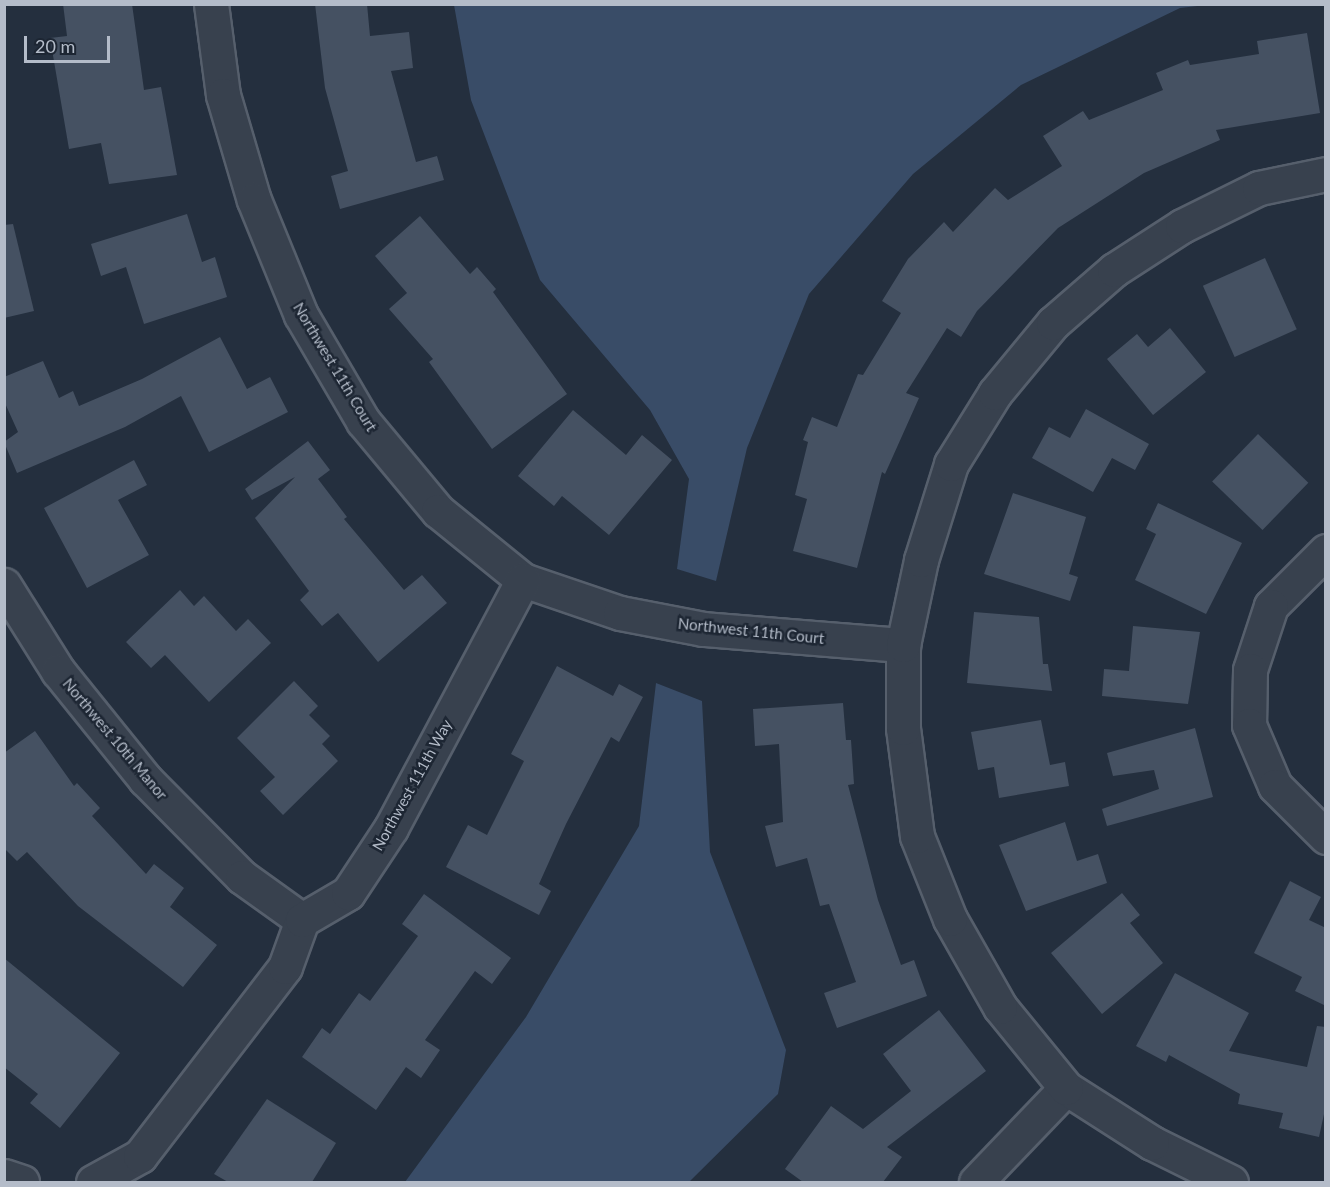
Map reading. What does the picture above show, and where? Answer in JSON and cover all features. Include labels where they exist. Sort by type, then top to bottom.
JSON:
[{"type":"street","name":"Northwest 11th Court","points":[[211,4],[224,95],[242,158],[301,315],[363,421],[438,511],[523,580],[620,613],[703,629],[903,645]]},
{"type":"street","points":[[1231,1182],[1152,1143],[1066,1088],[1000,1007],[950,919],[917,836],[903,728],[903,645],[921,560],[951,464],[995,393],[1053,323],[1114,270],[1182,226],[1259,188],[1326,174]]},
{"type":"street","points":[[1326,551],[1271,606],[1250,670],[1249,725],[1275,786],[1326,837]]},
{"type":"street","name":"Northwest 111th Way","points":[[302,920],[348,893],[391,828],[523,580]]},
{"type":"street","name":"Northwest 10th Manor","points":[[4,585],[58,672],[145,779],[242,877],[302,920]]},
{"type":"street","points":[[93,1182],[140,1156],[285,967],[302,920]]},
{"type":"street","points":[[976,1182],[1066,1088]]},
{"type":"street","points":[[4,1176],[22,1182]]},
{"type":"water","points":[[454,5],[1206,5],[1180,8],[1021,85],[913,174],[809,294],[747,448],[716,581],[677,569],[689,479],[650,410],[540,280],[471,100]]},
{"type":"water","points":[[656,683],[702,701],[710,852],[786,1050],[778,1094],[689,1182],[405,1182],[526,1017],[639,826]]},
{"type":"building","points":[[63,4],[132,4],[144,90],[161,87],[177,175],[109,184],[101,143],[69,149],[50,38],[67,36]]},
{"type":"building","points":[[315,4],[367,4],[370,36],[409,32],[413,68],[391,71],[416,162],[437,156],[444,180],[340,209],[331,176],[348,171],[325,88]]},
{"type":"building","points":[[1307,33],[1320,113],[1216,130],[1220,140],[1144,173],[1058,228],[977,311],[961,337],[947,328],[906,393],[919,398],[885,474],[882,472],[857,568],[793,551],[807,499],[795,495],[808,442],[803,440],[812,417],[837,427],[858,374],[863,375],[901,313],[882,301],[908,259],[944,222],[953,232],[995,188],[1008,200],[1062,166],[1043,136],[1083,111],[1089,120],[1163,90],[1156,73],[1188,60],[1190,65],[1259,54],[1257,41]]},
{"type":"building","points":[[187,214],[202,262],[215,257],[227,297],[144,324],[126,267],[101,276],[91,244]]},
{"type":"building","points":[[420,216],[470,274],[477,267],[496,289],[493,292],[567,394],[492,449],[429,362],[433,359],[389,309],[407,293],[375,256]]},
{"type":"building","points":[[13,224],[34,311],[4,318],[4,225]]},
{"type":"building","points":[[1265,258],[1297,329],[1235,357],[1203,286]]},
{"type":"building","points":[[1170,328],[1206,372],[1153,415],[1107,359],[1137,334],[1148,347]]},
{"type":"building","points":[[220,337],[247,389],[270,377],[288,412],[209,452],[181,396],[125,427],[17,473],[4,442],[18,432],[4,401],[4,377],[43,361],[59,398],[73,391],[79,406],[142,379]]},
{"type":"building","points":[[1086,409],[1149,444],[1135,470],[1112,458],[1093,492],[1032,458],[1049,427],[1070,438]]},
{"type":"building","points":[[573,410],[626,455],[642,435],[672,460],[609,535],[562,496],[554,506],[518,476]]},
{"type":"building","points":[[1258,434],[1308,483],[1263,530],[1212,481]]},
{"type":"building","points":[[308,441],[330,470],[318,479],[347,517],[344,519],[404,590],[422,575],[447,603],[378,662],[338,613],[322,626],[300,600],[309,591],[255,518],[295,477],[252,500],[245,489]]},
{"type":"building","points":[[134,460],[147,485],[118,500],[149,555],[87,588],[44,508]]},
{"type":"building","points":[[1013,493],[1086,517],[1069,574],[1078,577],[1070,601],[984,574]]},
{"type":"building","points":[[1158,503],[1242,543],[1206,614],[1135,580],[1156,534],[1146,529]]},
{"type":"building","points":[[180,590],[194,606],[204,596],[236,631],[248,619],[271,643],[209,702],[165,655],[151,668],[126,642]]},
{"type":"building","points":[[974,612],[1039,617],[1043,664],[1048,664],[1052,691],[967,683]]},
{"type":"building","points":[[1133,626],[1200,632],[1188,704],[1102,696],[1104,669],[1129,671]]},
{"type":"building","points":[[557,666],[613,696],[619,684],[643,697],[619,742],[611,737],[566,824],[539,884],[551,891],[539,915],[446,867],[468,825],[487,835],[524,761],[511,754]]},
{"type":"building","points":[[294,681],[318,706],[309,715],[330,736],[322,744],[338,761],[283,815],[260,791],[275,777],[237,738]]},
{"type":"building","points":[[843,703],[846,740],[851,740],[854,784],[848,785],[878,900],[901,965],[914,960],[927,996],[837,1028],[824,993],[856,982],[829,904],[820,906],[807,858],[776,867],[765,826],[783,822],[779,744],[755,746],[753,709]]},
{"type":"building","points":[[1041,720],[1050,765],[1065,762],[1069,786],[999,798],[994,767],[978,770],[971,732]]},
{"type":"building","points":[[1195,728],[1213,797],[1107,826],[1102,809],[1159,789],[1154,770],[1113,776],[1107,753]]},
{"type":"building","points":[[35,731],[74,786],[77,783],[100,808],[92,816],[146,874],[154,864],[184,888],[170,907],[217,945],[183,987],[78,906],[27,852],[17,861],[4,848],[4,753]]},
{"type":"building","points":[[1065,822],[1077,861],[1098,854],[1107,883],[1026,911],[999,845]]},
{"type":"building","points":[[1290,881],[1321,897],[1309,920],[1326,928],[1326,1006],[1295,991],[1302,977],[1254,953]]},
{"type":"building","points":[[1122,893],[1140,915],[1130,923],[1163,963],[1102,1014],[1051,953]]},
{"type":"building","points":[[424,894],[511,958],[492,984],[475,971],[425,1040],[440,1050],[421,1078],[406,1067],[376,1110],[302,1057],[322,1028],[330,1034],[359,993],[370,1001],[418,936],[402,924]]},
{"type":"building","points":[[4,958],[120,1053],[60,1128],[30,1103],[38,1094],[4,1067]]},
{"type":"building","points":[[1175,973],[1249,1013],[1229,1051],[1307,1067],[1317,1026],[1326,1027],[1326,1105],[1319,1137],[1279,1128],[1283,1113],[1238,1104],[1240,1094],[1169,1055],[1166,1062],[1136,1046]]},
{"type":"building","points":[[939,1010],[986,1071],[887,1147],[902,1157],[883,1182],[803,1182],[785,1169],[831,1106],[863,1129],[911,1091],[883,1054]]},
{"type":"building","points":[[267,1099],[336,1143],[312,1182],[228,1182],[214,1174]]}]
